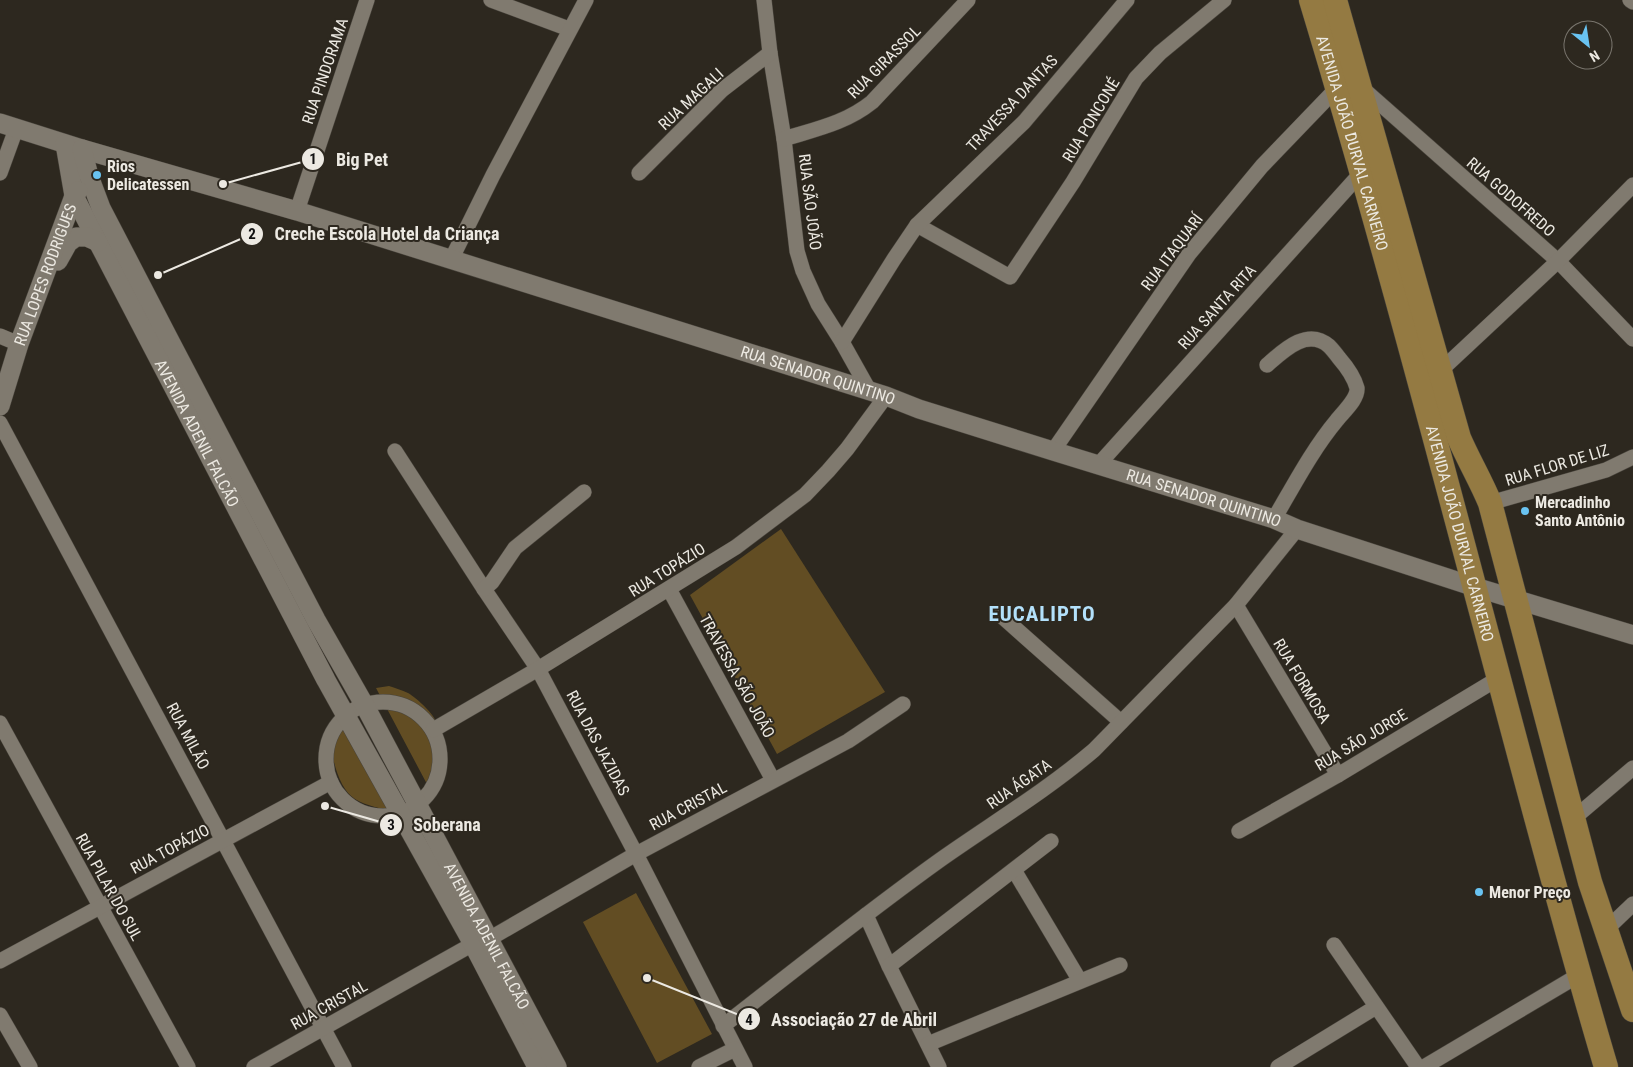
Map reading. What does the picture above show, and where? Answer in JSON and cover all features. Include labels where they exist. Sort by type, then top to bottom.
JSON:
[{"type":"main road","name":"AVENIDA JOÃO DURVAL CARNEIRO","points":[[1311,0],[1349,87],[1459,438],[1467,457],[1479,477],[1490,504],[1590,882],[1633,1010]]},
{"type":"main road","name":"AVENIDA JOÃO DURVAL CARNEIRO","points":[[1335,0],[1361,173],[1475,587],[1529,794],[1606,1067]]},
{"type":"main road","points":[[1529,794],[1547,788],[1566,796]]},
{"type":"main road","points":[[1590,882],[1633,956]]},
{"type":"street","name":"RUA PINDORAMA","points":[[297,211],[367,0]]},
{"type":"street","points":[[491,0],[570,29]]},
{"type":"street","points":[[451,260],[493,175],[586,0]]},
{"type":"street","name":"RUA SÃO JOÃO","points":[[764,0],[770,53],[784,140],[797,251],[803,271],[818,304],[878,394]]},
{"type":"street","name":"RUA GIRASSOL","points":[[784,140],[840,122],[858,114],[872,102],[968,0]]},
{"type":"street","name":"TRAVESSA DANTAS","points":[[842,342],[917,225],[1024,122],[1127,0]]},
{"type":"street","name":"RUA PONCONÉ","points":[[917,225],[1010,277],[1073,182],[1136,78],[1160,53],[1224,0]]},
{"type":"street","name":"RUA MAGALI","points":[[638,174],[722,90],[770,53]]},
{"type":"street","name":"RUA GODOFREDO","points":[[1349,87],[1558,261],[1633,339]]},
{"type":"street","name":"RUA ITAQUARÍ","points":[[1053,451],[1189,254],[1262,166],[1349,87]]},
{"type":"street","name":"RUA SENADOR QUINTINO","points":[[8,126],[297,211],[878,394],[919,409],[1274,519],[1297,529],[1475,587],[1633,635]]},
{"type":"street","points":[[0,173],[8,126]]},
{"type":"street","name":"AVENIDA ADENIL FALCÃO","points":[[73,146],[89,176],[101,208],[163,347],[282,596],[346,716],[409,809]]},
{"type":"street","name":"AVENIDA ADENIL FALCÃO","points":[[73,146],[74,196],[98,242],[163,347],[299,587],[365,706],[409,809],[481,941],[557,1067]]},
{"type":"street","name":"RUA SANTA RITA","points":[[1099,464],[1361,173]]},
{"type":"street","name":"RUA LOPES RODRIGUES","points":[[0,406],[19,344],[74,196],[89,176]]},
{"type":"street","points":[[1439,372],[1558,261],[1633,185]]},
{"type":"street","points":[[34,306],[66,248],[73,239],[76,236],[82,236],[98,242]]},
{"type":"street","points":[[0,336],[19,344]]},
{"type":"street","points":[[1267,365],[1291,346],[1307,339],[1317,340],[1328,345],[1343,363],[1358,392],[1320,441],[1274,519]]},
{"type":"street","name":"RUA TOPÁZIO","points":[[433,730],[538,669],[736,548],[804,495],[847,449],[878,394]]},
{"type":"street","name":"RUA MILÃO","points":[[0,423],[344,1067]]},
{"type":"street","name":"RUA DAS JAZIDAS","points":[[395,451],[538,669],[636,854],[745,1067]]},
{"type":"street","name":"RUA FLOR DE LIZ","points":[[1490,504],[1606,470],[1633,457]]},
{"type":"street","points":[[484,589],[492,582],[515,548],[584,492]]},
{"type":"street","name":"RUA ÁGATA","points":[[723,1026],[866,915],[1071,770],[1122,722],[1236,605],[1297,529]]},
{"type":"street","points":[[282,596],[299,587]]},
{"type":"street","name":"TRAVESSA SÃO JOÃO","points":[[669,590],[773,780]]},
{"type":"street","name":"RUA FORMOSA","points":[[1236,605],[1338,775]]},
{"type":"street","points":[[997,612],[1122,722]]},
{"type":"street","name":"RUA SÃO JORGE","points":[[1240,831],[1338,775],[1499,678]]},
{"type":"street","points":[[384,702],[403,706],[420,715],[433,730],[440,750],[439,770],[432,790],[409,809],[384,816],[368,814],[352,807],[340,796],[331,782],[328,770],[328,747],[338,725],[346,716],[365,706],[384,702]]},
{"type":"street","name":"RUA CRISTAL","points":[[254,1067],[636,854],[848,741],[903,704]]},
{"type":"street","name":"RUA PILAR DO SUL","points":[[0,723],[188,1067]]},
{"type":"street","points":[[1573,819],[1633,768]]},
{"type":"street","name":"RUA TOPÁZIO","points":[[0,961],[331,782]]},
{"type":"street","points":[[889,966],[1051,841]]},
{"type":"street","points":[[1014,870],[1080,981]]},
{"type":"street","points":[[1613,923],[1633,904]]},
{"type":"street","points":[[866,915],[939,1067]]},
{"type":"street","name":"AVENIDA ADENIL FALCÃO","points":[[481,941],[537,1067]]},
{"type":"street","points":[[1334,944],[1418,1067]]},
{"type":"street","points":[[928,1044],[1120,965]]},
{"type":"street","points":[[1424,1067],[1579,975]]},
{"type":"street","points":[[1278,1067],[1376,1007]]},
{"type":"street","points":[[0,1015],[30,1067]]},
{"type":"street","points":[[698,1067],[735,1049]]},
{"type":"shaded area","points":[[781,529],[885,692],[777,754],[690,595]]},
{"type":"shaded area","points":[[389,686],[412,695],[436,720],[439,740],[437,756],[428,786],[376,688]]},
{"type":"shaded area","points":[[337,710],[392,811],[355,799],[349,794],[339,778],[333,759],[331,740],[332,724]]},
{"type":"shaded area","points":[[636,893],[712,1034],[657,1063],[583,922]]},
{"type":"place","name":"Rios Delicatessen","points":[[97,175]]},
{"type":"place","name":"Big Pet","points":[[223,184]]},
{"type":"place","name":"Creche Escola Hotel da Criança","points":[[158,275]]},
{"type":"place","name":"Mercadinho Santo Antônio","points":[[1525,511]]},
{"type":"place","name":"Soberana","points":[[325,806]]},
{"type":"place","name":"Menor Preço","points":[[1479,892]]},
{"type":"place","name":"Associação 27 de Abril","points":[[647,978]]},
{"type":"district","name":"EUCALIPTO","points":[[1042,614]]}]
